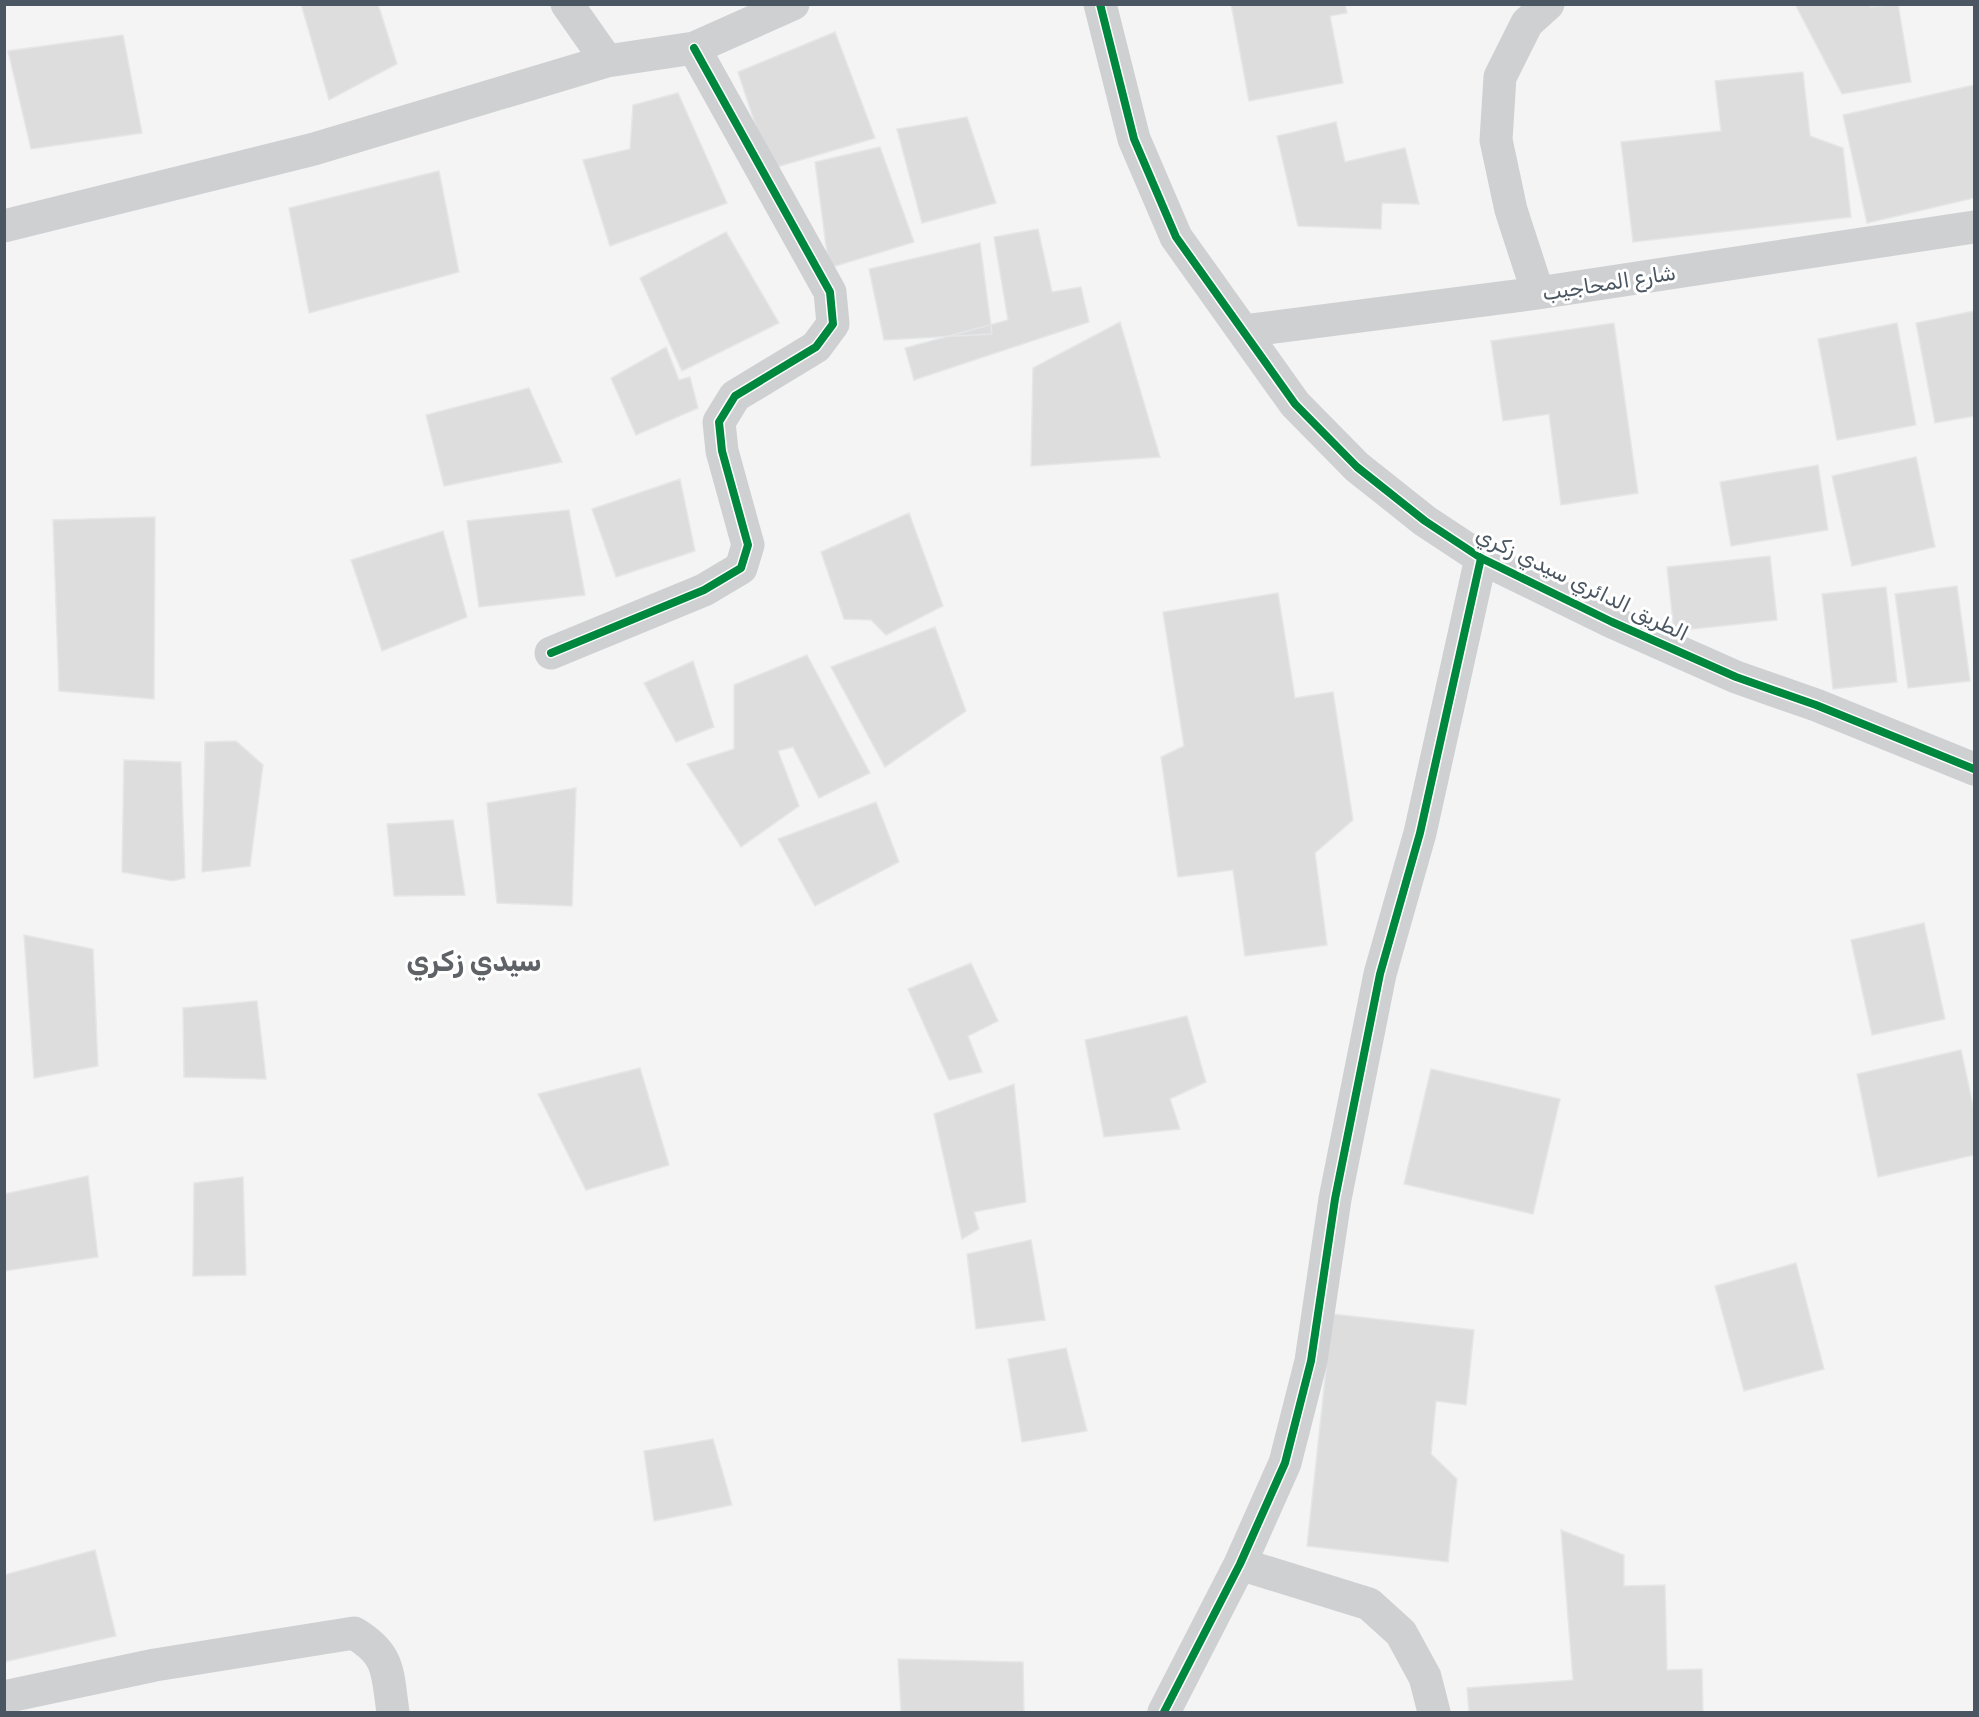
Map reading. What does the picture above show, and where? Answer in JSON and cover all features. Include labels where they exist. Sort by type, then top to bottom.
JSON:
[{"type":"street","points":[[567,4],[607,61]]},
{"type":"street","points":[[4,226],[315,149],[607,61],[694,48],[793,4]]},
{"type":"street","name":"الطريق الدائري سيدي زكري","points":[[1100,4],[1134,139],[1176,237],[1294,404],[1357,467],[1425,521],[1481,558],[1612,622],[1736,676],[1816,705],[1974,769]]},
{"type":"street","points":[[1538,293],[1512,210],[1496,140],[1500,77],[1527,23],[1548,4]]},
{"type":"street","points":[[551,652],[704,590],[741,568],[748,545],[722,451],[719,422],[735,396],[816,347],[834,324],[830,292],[694,48]]},
{"type":"street","name":"شارع المحاجيب","points":[[1243,331],[1538,293],[1974,227]]},
{"type":"street","points":[[1164,1713],[1240,1564],[1285,1463],[1311,1361],[1335,1199],[1376,996],[1420,833],[1481,558]]},
{"type":"street","points":[[1240,1564],[1369,1604],[1401,1633],[1425,1677],[1434,1713]]},
{"type":"street","points":[[4,1697],[155,1665],[354,1633],[368,1641],[379,1652],[386,1666],[393,1713]]},
{"type":"building","points":[[301,4],[378,4],[397,64],[329,100]]},
{"type":"building","points":[[1231,4],[1345,4],[1347,13],[1330,16],[1343,83],[1249,101]]},
{"type":"building","points":[[1795,4],[1868,4],[1871,7],[1898,4],[1911,82],[1842,94]]},
{"type":"building","points":[[835,32],[875,138],[770,169],[738,72]]},
{"type":"building","points":[[123,35],[142,133],[31,149],[8,51]]},
{"type":"building","points":[[1803,72],[1810,136],[1843,148],[1851,217],[1633,242],[1621,142],[1721,131],[1715,81]]},
{"type":"building","points":[[1974,85],[1974,198],[1867,223],[1843,115]]},
{"type":"building","points":[[678,93],[727,203],[610,246],[583,160],[630,149],[633,105]]},
{"type":"building","points":[[967,117],[996,203],[922,223],[897,129]]},
{"type":"building","points":[[1336,122],[1345,162],[1405,148],[1419,204],[1382,203],[1381,229],[1298,226],[1277,136]]},
{"type":"building","points":[[880,147],[914,242],[829,268],[815,162]]},
{"type":"building","points":[[439,171],[459,272],[309,313],[289,208]]},
{"type":"building","points":[[1038,229],[1052,292],[1081,287],[1089,322],[914,380],[905,348],[1008,320],[994,237]]},
{"type":"building","points":[[726,232],[779,323],[682,371],[640,278]]},
{"type":"building","points":[[980,243],[992,334],[884,340],[869,269]]},
{"type":"building","points":[[1974,311],[1974,416],[1935,423],[1916,323]]},
{"type":"building","points":[[1120,322],[1160,457],[1031,466],[1033,368]]},
{"type":"building","points":[[1614,323],[1638,493],[1561,505],[1549,414],[1503,421],[1491,341]]},
{"type":"building","points":[[1897,323],[1916,425],[1837,440],[1818,339]]},
{"type":"building","points":[[666,347],[679,380],[690,377],[698,408],[636,435],[611,378]]},
{"type":"building","points":[[529,388],[562,462],[444,486],[426,415]]},
{"type":"building","points":[[1916,457],[1935,547],[1852,566],[1832,476]]},
{"type":"building","points":[[1818,465],[1828,530],[1731,546],[1720,482]]},
{"type":"building","points":[[680,479],[695,551],[616,577],[592,509]]},
{"type":"building","points":[[569,510],[585,595],[479,607],[467,521]]},
{"type":"building","points":[[909,513],[943,606],[886,635],[871,620],[844,619],[821,552]]},
{"type":"building","points":[[155,517],[154,699],[59,691],[53,520]]},
{"type":"building","points":[[443,531],[467,617],[382,651],[351,560]]},
{"type":"building","points":[[1770,556],[1777,620],[1674,631],[1667,567]]},
{"type":"building","points":[[1957,586],[1970,681],[1908,688],[1895,594]]},
{"type":"building","points":[[1886,587],[1897,682],[1833,689],[1822,594]]},
{"type":"building","points":[[1278,593],[1295,698],[1333,692],[1353,820],[1315,853],[1327,945],[1245,956],[1233,870],[1178,877],[1161,757],[1184,746],[1163,612]]},
{"type":"building","points":[[935,627],[966,711],[885,767],[831,667]]},
{"type":"building","points":[[807,655],[870,773],[819,798],[793,747],[778,751],[799,806],[741,847],[687,764],[734,749],[734,685]]},
{"type":"building","points":[[693,661],[714,727],[676,742],[644,683]]},
{"type":"building","points":[[236,741],[263,765],[250,866],[202,872],[205,742]]},
{"type":"building","points":[[124,760],[181,762],[185,878],[173,881],[122,872]]},
{"type":"building","points":[[576,788],[572,906],[497,903],[487,803]]},
{"type":"building","points":[[876,802],[899,862],[815,906],[778,839]]},
{"type":"building","points":[[453,820],[465,895],[394,896],[387,824]]},
{"type":"building","points":[[1924,923],[1945,1019],[1872,1035],[1851,940]]},
{"type":"building","points":[[24,935],[93,949],[98,1066],[34,1078]]},
{"type":"building","points":[[971,963],[998,1021],[968,1036],[982,1072],[949,1080],[908,989]]},
{"type":"building","points":[[257,1001],[266,1079],[184,1077],[183,1008]]},
{"type":"building","points":[[1187,1016],[1206,1082],[1170,1099],[1180,1129],[1104,1137],[1085,1040]]},
{"type":"building","points":[[1961,1050],[1974,1110],[1974,1155],[1878,1177],[1857,1074]]},
{"type":"building","points":[[640,1068],[669,1165],[586,1190],[538,1094]]},
{"type":"building","points":[[1431,1069],[1560,1099],[1533,1214],[1404,1184]]},
{"type":"building","points":[[1014,1084],[1026,1202],[974,1212],[979,1229],[962,1239],[934,1114]]},
{"type":"building","points":[[88,1176],[98,1257],[4,1271],[4,1194]]},
{"type":"building","points":[[243,1177],[246,1275],[193,1276],[194,1183]]},
{"type":"building","points":[[1031,1240],[1045,1320],[976,1329],[967,1254]]},
{"type":"building","points":[[1796,1263],[1824,1369],[1744,1391],[1715,1286]]},
{"type":"building","points":[[1332,1314],[1474,1330],[1466,1405],[1436,1401],[1431,1454],[1457,1479],[1448,1562],[1307,1546]]},
{"type":"building","points":[[1066,1348],[1087,1431],[1022,1442],[1008,1359]]},
{"type":"building","points":[[713,1439],[732,1505],[654,1521],[644,1451]]},
{"type":"building","points":[[1561,1530],[1624,1555],[1624,1586],[1665,1585],[1667,1670],[1702,1669],[1703,1712],[1469,1712],[1467,1688],[1573,1680]]},
{"type":"building","points":[[95,1550],[116,1636],[4,1662],[4,1575]]},
{"type":"building","points":[[898,1659],[1023,1662],[1024,1712],[901,1712]]},
{"type":"cycle path","points":[[1100,4],[1134,139],[1176,237],[1295,404],[1357,467],[1425,521],[1481,558],[1612,622],[1736,677],[1816,705],[1974,769]]},
{"type":"cycle path","points":[[551,653],[704,590],[741,568],[748,545],[722,451],[719,422],[735,396],[816,347],[833,324],[830,292],[694,48]]},
{"type":"cycle path","points":[[1164,1712],[1240,1564],[1285,1463],[1311,1361],[1335,1199],[1380,974],[1420,833],[1481,558]]},
{"type":"district","name":"سيدي زكري","points":[[474,962]]}]
